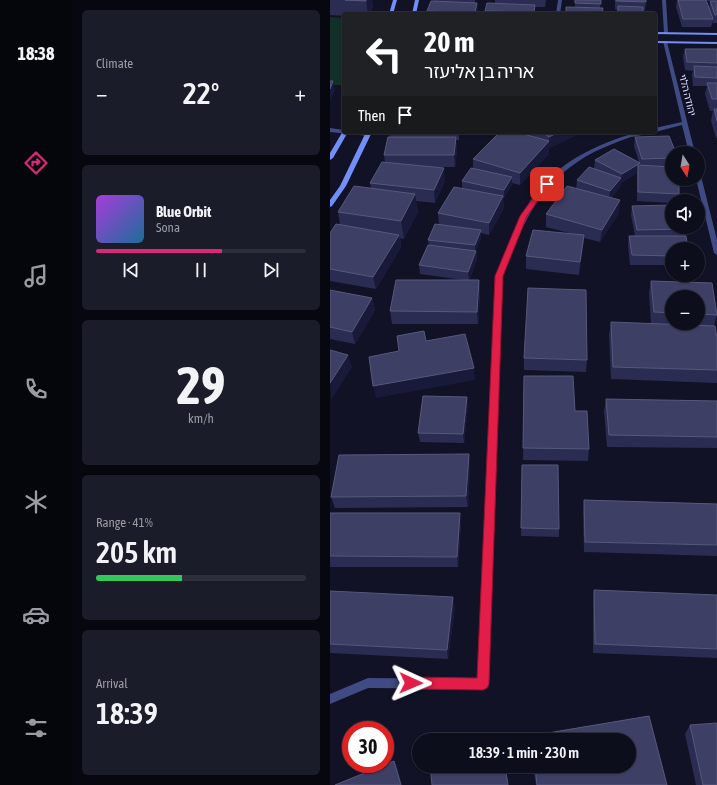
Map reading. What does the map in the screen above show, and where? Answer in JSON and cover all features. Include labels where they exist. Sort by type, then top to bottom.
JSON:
[{"type":"main road","points":[[392,12],[395,0]]},
{"type":"main road","points":[[414,12],[417,0]]},
{"type":"main road","points":[[657,33],[717,34]]},
{"type":"main road","points":[[657,42],[717,42]]},
{"type":"main road","points":[[330,158],[344,134]]},
{"type":"main road","points":[[330,205],[343,186],[369,134]]},
{"type":"street","points":[[558,12],[560,0]]},
{"type":"street","points":[[664,0],[666,34]]},
{"type":"street","name":"יהודה הלוי","points":[[665,42],[690,146]]},
{"type":"street","points":[[657,130],[685,123]]},
{"type":"street","points":[[330,130],[342,132]]},
{"type":"street","points":[[330,700],[368,683],[483,684],[499,276],[524,216],[547,184],[576,160],[601,146],[639,134]]},
{"type":"street","points":[[700,186],[717,253]]},
{"type":"green space","points":[[330,17],[342,18],[342,85],[330,85]]},
{"type":"building","points":[[345,0],[366,0],[366,1]]},
{"type":"building","points":[[575,0],[601,0],[601,4],[575,3]]},
{"type":"building","points":[[646,0],[646,2],[616,1]]},
{"type":"building","points":[[678,0],[706,0],[713,19],[683,19]]},
{"type":"building","points":[[431,1],[477,3],[475,12],[427,11]]},
{"type":"building","points":[[710,1],[717,1],[717,15],[715,15]]},
{"type":"building","points":[[487,3],[535,5],[534,12],[485,11]]},
{"type":"building","points":[[618,6],[643,7],[643,12],[618,12]]},
{"type":"building","points":[[566,7],[603,8],[602,12],[566,12]]},
{"type":"building","points":[[685,49],[717,49],[717,63],[687,62]]},
{"type":"building","points":[[694,66],[717,67],[717,78],[695,77]]},
{"type":"building","points":[[330,81],[333,81],[330,89]]},
{"type":"building","points":[[707,83],[717,83],[717,99],[712,99]]},
{"type":"building","points":[[714,109],[717,109],[717,121]]},
{"type":"building","points":[[498,134],[523,134],[549,141],[520,173],[473,159]]},
{"type":"building","points":[[545,134],[555,134],[549,137]]},
{"type":"building","points":[[669,136],[673,146],[665,146],[665,158],[642,159],[635,137]]},
{"type":"building","points":[[388,137],[456,137],[454,155],[384,155]]},
{"type":"building","points":[[614,149],[640,163],[622,174],[595,160]]},
{"type":"building","points":[[382,162],[444,168],[434,190],[370,183]]},
{"type":"building","points":[[638,165],[665,167],[665,186],[679,186],[679,194],[638,192]]},
{"type":"building","points":[[589,167],[621,178],[610,191],[577,180]]},
{"type":"building","points":[[471,168],[512,177],[504,190],[462,181]]},
{"type":"building","points":[[354,186],[415,194],[401,221],[338,212]]},
{"type":"building","points":[[567,186],[620,200],[602,230],[546,214]]},
{"type":"building","points":[[454,187],[503,196],[489,223],[438,213]]},
{"type":"building","points":[[665,205],[665,229],[637,230],[632,206]]},
{"type":"building","points":[[336,224],[399,235],[373,277],[330,269],[330,233]]},
{"type":"building","points":[[435,224],[481,230],[475,245],[428,240]]},
{"type":"building","points":[[533,230],[584,235],[580,262],[526,256]]},
{"type":"building","points":[[629,236],[686,236],[687,242],[665,242],[665,256],[632,255]]},
{"type":"building","points":[[428,245],[476,251],[468,272],[419,265]]},
{"type":"building","points":[[396,280],[479,280],[477,312],[390,311]]},
{"type":"building","points":[[651,281],[712,283],[717,315],[705,314],[705,290],[665,290],[665,313],[654,312]]},
{"type":"building","points":[[528,288],[586,290],[587,360],[524,358]]},
{"type":"building","points":[[330,290],[372,298],[352,332],[330,327]]},
{"type":"building","points":[[611,322],[665,324],[665,330],[705,330],[705,326],[715,326],[717,338],[717,370],[613,367]]},
{"type":"building","points":[[424,331],[426,341],[465,334],[474,368],[373,386],[369,357],[399,351],[397,336]]},
{"type":"building","points":[[330,350],[348,355],[330,383]]},
{"type":"building","points":[[524,376],[573,376],[575,411],[587,411],[589,449],[523,448]]},
{"type":"building","points":[[423,396],[467,397],[463,434],[418,433]]},
{"type":"building","points":[[606,399],[717,401],[717,437],[609,435]]},
{"type":"building","points":[[469,454],[466,496],[331,497],[339,455]]},
{"type":"building","points":[[522,465],[558,465],[559,529],[521,528]]},
{"type":"building","points":[[584,500],[717,504],[717,545],[585,542]]},
{"type":"building","points":[[330,513],[460,513],[457,557],[330,556]]},
{"type":"building","points":[[594,590],[717,595],[717,649],[595,644]]},
{"type":"building","points":[[330,591],[453,597],[447,650],[330,644]]},
{"type":"building","points":[[649,716],[667,785],[537,785],[536,773],[636,773],[636,733],[548,733]]},
{"type":"building","points":[[717,723],[717,785],[703,785],[690,725]]},
{"type":"building","points":[[394,761],[401,785],[335,785],[364,773],[394,773]]},
{"type":"building","points":[[431,773],[506,773],[508,785],[432,785]]},
{"type":"route","points":[[411,683],[483,684],[499,276],[524,216],[547,184]]}]
